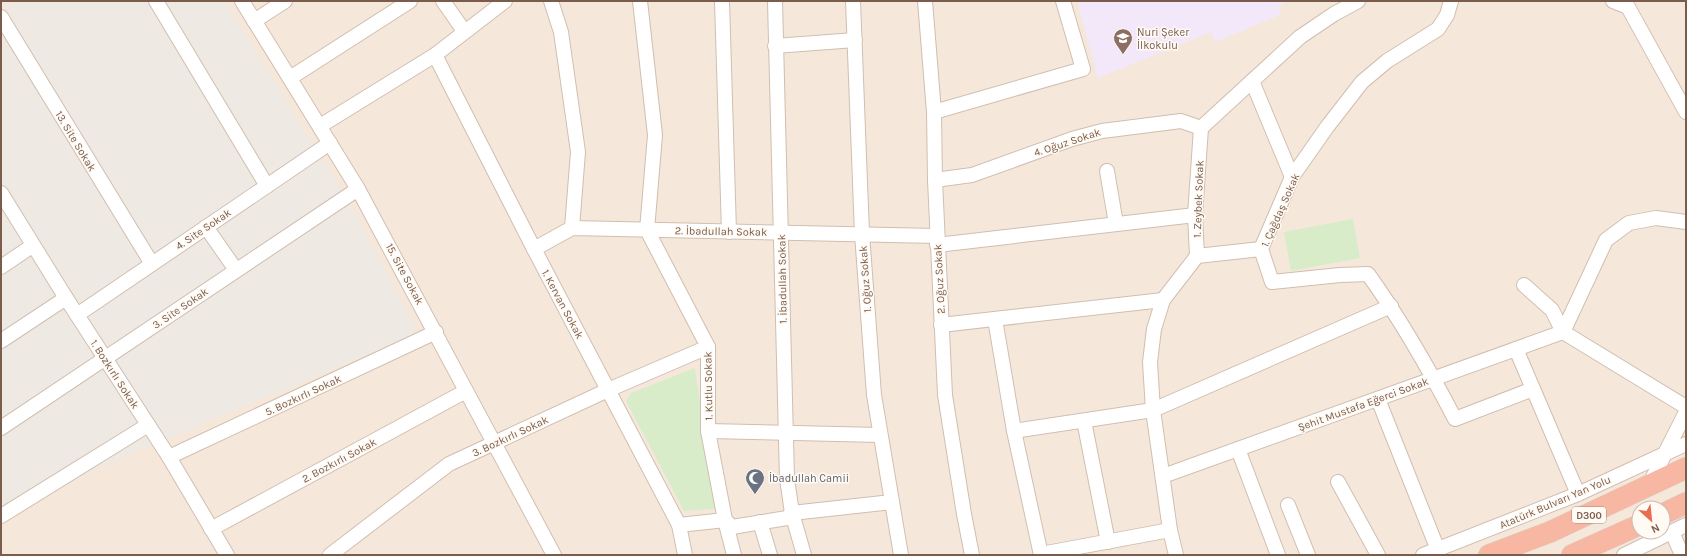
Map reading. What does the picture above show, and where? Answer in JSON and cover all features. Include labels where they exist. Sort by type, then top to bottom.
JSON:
[{"type":"highway","name":"D300","points":[[1489,555],[1550,532],[1647,488],[1686,468]]},
{"type":"highway","points":[[1671,519],[1686,503]]},
{"type":"highway","name":"D300","points":[[1572,555],[1631,529]]},
{"type":"street","points":[[156,1],[267,186]]},
{"type":"street","name":"15. Site Sokak","points":[[242,1],[358,189],[436,332],[554,555]]},
{"type":"street","points":[[254,21],[285,1]]},
{"type":"street","points":[[290,78],[410,1]]},
{"type":"street","points":[[443,1],[464,31]]},
{"type":"street","points":[[320,126],[435,55],[464,31],[505,1]]},
{"type":"street","points":[[534,249],[572,228],[578,152],[561,32],[551,1]]},
{"type":"street","points":[[640,1],[655,135],[647,230]]},
{"type":"street","points":[[722,1],[729,232]]},
{"type":"street","name":"1. İbadullah Sokak","points":[[775,1],[787,479],[792,513],[804,555]]},
{"type":"street","name":"1. Oğuz Sokak","points":[[853,1],[862,234],[874,395],[901,555]]},
{"type":"street","name":"2. Oğuz Sokak","points":[[925,1],[934,112],[934,180],[945,394],[972,555]]},
{"type":"street","points":[[934,112],[1083,69],[1062,1]]},
{"type":"street","points":[[1201,128],[1300,37],[1334,14],[1358,1]]},
{"type":"street","name":"1. Çağdaş Sokak","points":[[1391,306],[1368,274],[1340,275],[1272,282],[1261,249],[1292,177],[1327,127],[1362,82],[1387,61],[1438,29],[1447,15],[1451,1]]},
{"type":"street","points":[[1613,1],[1628,7],[1686,112]]},
{"type":"street","name":"13. Site Sokak","points":[[1,18],[152,264]]},
{"type":"street","points":[[775,46],[855,40]]},
{"type":"street","name":"1. Kervan Sokak","points":[[435,55],[534,249],[679,525],[685,555]]},
{"type":"street","points":[[1252,81],[1292,177]]},
{"type":"street","name":"4. Oğuz Sokak","points":[[934,180],[972,175],[1072,139],[1102,130],[1181,121],[1201,128]]},
{"type":"street","name":"1. Zeybek Sokak","points":[[1197,256],[1195,215],[1201,128]]},
{"type":"street","name":"4. Site Sokak","points":[[77,315],[330,143]]},
{"type":"street","points":[[1107,171],[1116,224]]},
{"type":"street","name":"3. Site Sokak","points":[[1,428],[358,189]]},
{"type":"street","name":"1. Bozkırlı Sokak","points":[[1,193],[32,246],[169,457],[226,555]]},
{"type":"street","name":"2. İbadullah Sokak","points":[[572,228],[862,234],[937,240],[1116,224],[1195,215]]},
{"type":"street","points":[[1563,332],[1606,240],[1629,223],[1656,218],[1686,222]]},
{"type":"street","points":[[206,227],[236,270]]},
{"type":"street","name":"1. Kutlu Sokak","points":[[647,230],[708,347],[708,431],[725,520],[734,555]]},
{"type":"street","points":[[1,267],[32,246]]},
{"type":"street","points":[[1176,555],[1170,530],[1153,410],[1150,362],[1154,330],[1163,300],[1197,256],[1261,249]]},
{"type":"street","points":[[1524,285],[1552,310],[1563,332],[1686,407]]},
{"type":"street","points":[[1,341],[66,298]]},
{"type":"street","points":[[941,325],[1163,300]]},
{"type":"street","points":[[1014,431],[1153,410],[1391,306],[1434,379],[1455,419],[1533,389]]},
{"type":"street","points":[[995,319],[1014,431],[1041,555],[1170,530]]},
{"type":"street","name":"5. Bozkırlı Sokak","points":[[169,457],[436,332]]},
{"type":"street","name":"Şehit Mustafa Eğerci Sokak","points":[[1163,476],[1563,332]]},
{"type":"street","name":"3. Bozkırlı Sokak","points":[[330,555],[449,464],[608,390],[708,347]]},
{"type":"street","points":[[1516,349],[1578,494]]},
{"type":"street","name":"2. Bozkırlı Sokak","points":[[211,528],[466,391]]},
{"type":"street","points":[[1378,399],[1438,550]]},
{"type":"street","points":[[1647,488],[1686,412]]},
{"type":"street","points":[[1084,421],[1108,542]]},
{"type":"street","points":[[1,516],[148,425]]},
{"type":"street","points":[[708,431],[880,435]]},
{"type":"street","name":"Atatürk Bulvarı Yan Yolu","points":[[1423,555],[1578,494],[1686,444]]},
{"type":"street","points":[[1238,449],[1278,555]]},
{"type":"street","points":[[1338,482],[1378,555]]},
{"type":"street","points":[[679,525],[725,520],[732,527],[787,518],[792,513],[892,502]]},
{"type":"street","points":[[1288,505],[1308,555]]},
{"type":"street","points":[[760,522],[770,555]]},
{"type":"street","points":[[1671,523],[1686,525]]},
{"type":"street","points":[[1671,532],[1682,555]]},
{"type":"street","points":[[1624,555],[1644,540]]},
{"type":"shaded area","points":[[1,1],[1686,1],[1686,555],[1,555]]},
{"type":"shaded area","points":[[18,1],[224,1],[353,209],[418,333],[1,509],[1,9]]},
{"type":"shaded area","name":"Nuri Şeker İlkokulu","points":[[1077,1],[1290,1],[1279,6],[1280,15],[1215,42],[1211,32],[1098,78]]},
{"type":"green space","points":[[1353,219],[1360,258],[1291,271],[1284,232]]},
{"type":"green space","points":[[695,368],[715,509],[684,511],[626,401],[631,393]]},
{"type":"place","name":"Nuri Şeker İlkokulu","points":[[1123,55]]},
{"type":"place","name":"İbadullah Camii","points":[[755,495]]}]
